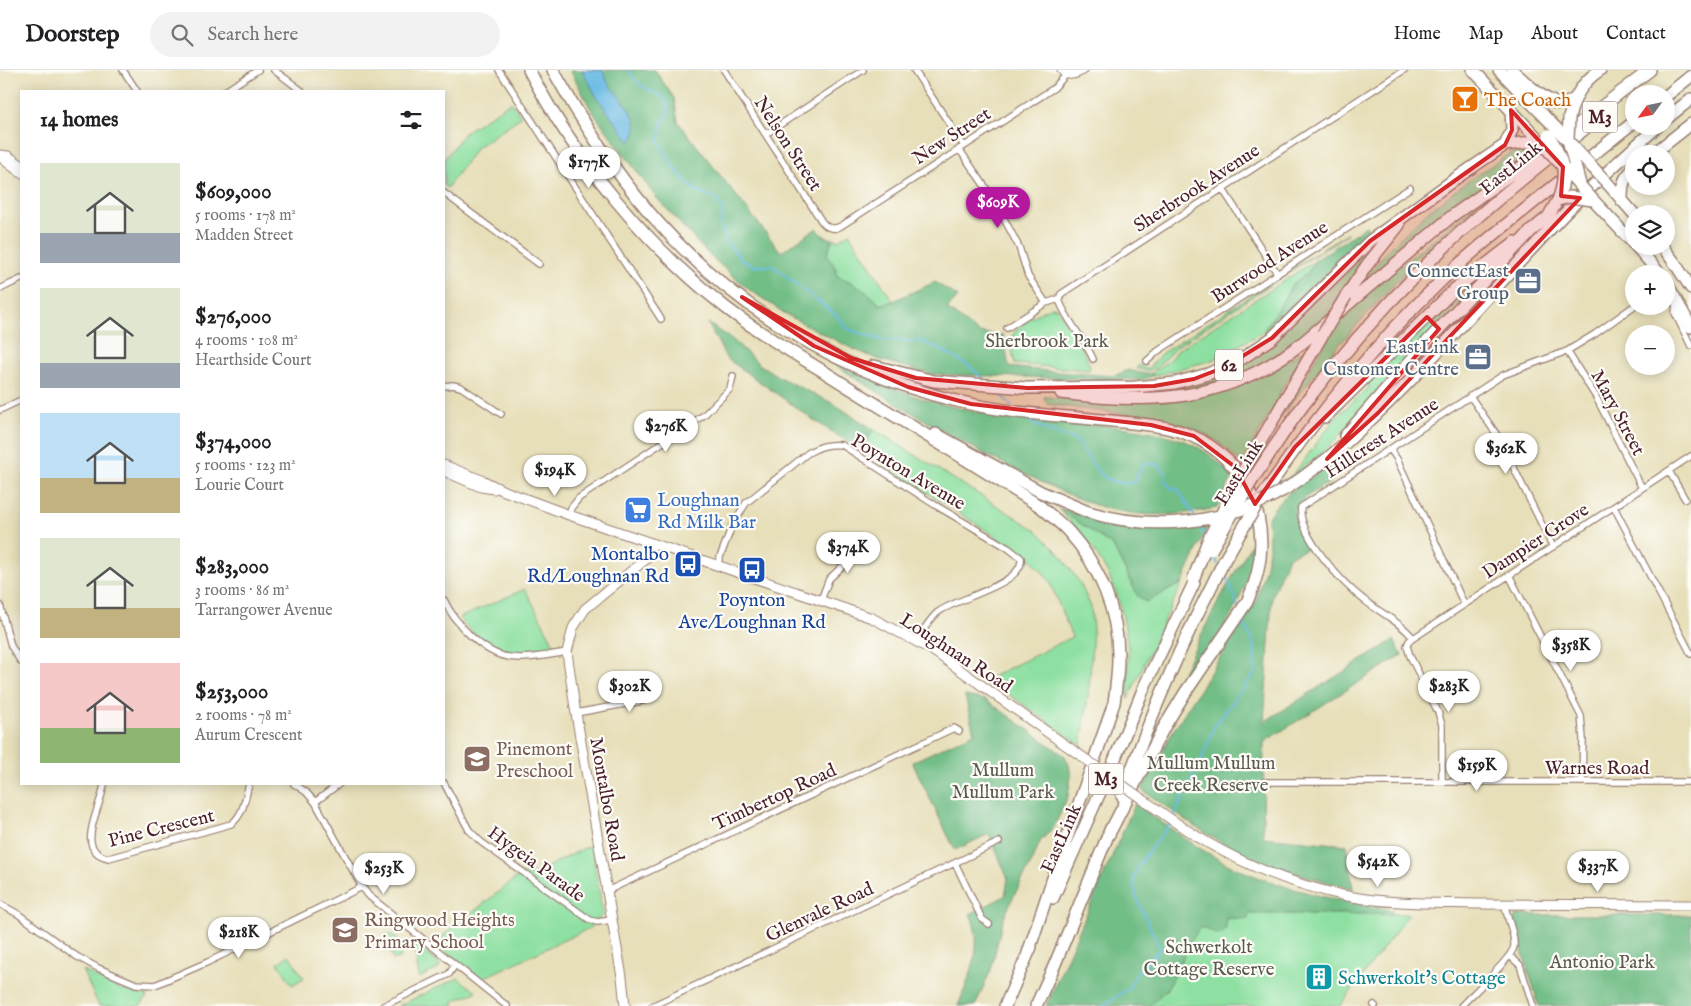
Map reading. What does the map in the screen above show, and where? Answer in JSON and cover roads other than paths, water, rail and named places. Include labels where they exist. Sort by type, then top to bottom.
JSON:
[{"type":"highway","points":[[529,70],[556,116],[584,157],[624,208],[654,242],[706,291],[753,327],[1040,507],[1070,532],[1095,569],[1105,590],[1117,634],[1118,656],[1114,704],[1028,953]]},
{"type":"highway","points":[[553,70],[591,135],[655,219],[698,262],[742,298],[773,321],[814,346],[849,363],[908,387],[971,404],[1053,416],[1175,429],[1194,436],[1210,445],[1235,467],[1245,482],[1257,508],[1262,555],[1254,587],[1247,602],[1185,693],[1163,729],[1109,834]]},
{"type":"highway","points":[[1473,70],[1511,110],[1550,137],[1569,145],[1582,156],[1626,205]]},
{"type":"highway","points":[[1499,70],[1546,118],[1550,137],[1563,166],[1625,234]]},
{"type":"highway","points":[[1512,70],[1534,90],[1551,101],[1560,104],[1574,99]]},
{"type":"highway","points":[[1580,186],[1569,145],[1569,118],[1574,99],[1587,80],[1600,70]]},
{"type":"highway","points":[[1027,388],[1086,396],[1130,399],[1167,398],[1222,387],[1258,372],[1301,344],[1452,216],[1538,155],[1650,70]]},
{"type":"highway","name":"EastLink","points":[[1006,1006],[1114,761],[1145,684],[1194,581],[1253,479],[1301,408],[1385,306],[1419,271],[1500,196],[1658,70]]},
{"type":"highway","points":[[1675,89],[1691,76]]},
{"type":"highway","points":[[1675,112],[1691,99]]},
{"type":"highway","points":[[1505,145],[1513,125],[1511,110]]},
{"type":"highway","points":[[1664,145],[1691,124]]},
{"type":"highway","name":"EastLink","points":[[1036,1006],[1109,834],[1138,751],[1180,650],[1225,559],[1295,447],[1383,338],[1438,283],[1625,129]]},
{"type":"highway","points":[[795,354],[1008,475],[1048,496],[1088,512],[1130,522],[1149,523],[1184,523],[1210,518],[1240,510],[1282,492],[1327,459],[1378,413],[1571,207],[1648,135]]},
{"type":"highway","name":"62","points":[[742,298],[806,336],[851,358],[892,372],[934,381],[1027,388],[1112,388],[1154,386],[1194,379],[1243,358],[1272,338],[1370,241],[1505,145],[1550,137]]},
{"type":"highway","points":[[1295,447],[1456,288],[1548,217],[1558,200],[1564,182],[1563,166]]},
{"type":"highway","points":[[1622,201],[1623,182],[1625,179]]},
{"type":"highway","points":[[1558,200],[1570,197],[1593,200]]},
{"type":"highway","points":[[1194,581],[1209,538],[1245,468],[1346,296],[1363,270],[1406,216]]},
{"type":"highway","points":[[1327,459],[1355,423],[1407,364],[1531,231]]},
{"type":"highway","points":[[1644,255],[1652,265]]},
{"type":"highway","points":[[1669,255],[1691,288]]},
{"type":"highway","points":[[1675,297],[1691,327]]},
{"type":"main road","name":"New Street","points":[[1064,71],[1074,75],[1083,70]]},
{"type":"main road","points":[[2,158],[20,165]]},
{"type":"main road","points":[[2,158],[20,172]]},
{"type":"main road","name":"Loughnan Road","points":[[445,465],[502,490],[569,515],[872,618],[916,640],[1172,820],[1211,845],[1274,875],[1315,888],[1369,900],[1399,903],[1691,905]]},
{"type":"main road","name":"Loughnan Road","points":[[445,471],[481,487],[502,490]]},
{"type":"main road","name":"Montalbo Road","points":[[625,1006],[567,652],[572,628],[585,609],[646,559],[652,543]]},
{"type":"street","points":[[122,70],[136,90]]},
{"type":"street","points":[[227,90],[258,70]]},
{"type":"street","points":[[274,70],[301,90]]},
{"type":"street","points":[[499,70],[661,319]]},
{"type":"street","name":"Nelson Street","points":[[724,70],[822,222],[831,229]]},
{"type":"street","points":[[766,134],[863,70]]},
{"type":"street","points":[[914,70],[993,198],[1019,247],[1028,276],[1046,303]]},
{"type":"street","name":"Sherbrook Avenue","points":[[1007,328],[1046,303],[1059,299],[1061,294],[1404,70]]},
{"type":"street","name":"New Street","points":[[831,229],[841,226],[1054,88],[1064,77],[1064,71]]},
{"type":"street","points":[[1222,188],[1277,273]]},
{"type":"street","name":"Burwood Avenue","points":[[1147,361],[1158,351],[1410,188]]},
{"type":"street","points":[[445,194],[540,264]]},
{"type":"street","points":[[0,289],[20,279]]},
{"type":"street","points":[[1059,299],[1089,348],[1093,359]]},
{"type":"street","points":[[1677,300],[1676,313],[1691,346]]},
{"type":"street","name":"Hillcrest Avenue","points":[[1413,638],[1404,629],[1362,600],[1329,566],[1307,532],[1300,514],[1301,507],[1503,375],[1567,351],[1625,312]]},
{"type":"street","name":"Mary Street","points":[[1567,351],[1596,397],[1642,488]]},
{"type":"street","points":[[569,515],[571,508],[579,498],[704,415],[730,389],[733,376]]},
{"type":"street","points":[[445,386],[460,387],[501,414]]},
{"type":"street","points":[[1470,396],[1499,438],[1553,547]]},
{"type":"street","points":[[0,410],[20,400]]},
{"type":"street","name":"Poynton Avenue","points":[[718,565],[732,526],[746,503],[818,447],[829,444],[842,446],[935,505],[1016,553],[1021,558],[1022,562],[1012,577],[938,612],[916,640]]},
{"type":"street","points":[[1390,448],[1464,604]]},
{"type":"street","name":"Dampier Grove","points":[[1413,638],[1691,456]]},
{"type":"street","points":[[1669,471],[1685,500]]},
{"type":"street","points":[[1614,507],[1691,654]]},
{"type":"street","points":[[821,600],[830,579],[866,544]]},
{"type":"street","points":[[1509,575],[1582,716],[1582,782]]},
{"type":"street","points":[[445,602],[463,629],[483,645],[506,657],[522,658],[567,652]]},
{"type":"street","points":[[0,605],[11,646],[20,660]]},
{"type":"street","points":[[1413,638],[1407,646],[1410,656],[1438,712],[1442,725],[1442,782]]},
{"type":"street","points":[[576,713],[642,701],[637,679]]},
{"type":"street","name":"Timbertop Road","points":[[607,891],[956,727]]},
{"type":"street","name":"Warnes Road","points":[[1263,782],[1691,782]]},
{"type":"street","name":"Pine Crescent","points":[[104,785],[101,802],[90,832],[90,839],[95,852],[109,858],[231,824],[243,809],[248,785]]},
{"type":"street","points":[[296,785],[306,792],[315,802],[362,888],[369,896],[507,1006]]},
{"type":"street","points":[[315,802],[339,785]]},
{"type":"street","name":"Hygeia Parade","points":[[445,785],[469,830],[481,842],[590,920],[596,922],[612,920]]},
{"type":"street","name":"Glenvale Road","points":[[652,1006],[999,842]]},
{"type":"street","points":[[955,863],[982,919],[989,924]]},
{"type":"street","points":[[0,904],[18,914],[76,956],[98,968],[136,984],[155,985],[208,962],[362,888]]},
{"type":"street","points":[[1461,1006],[1510,956],[1514,947],[1514,939],[1506,914],[1505,904]]},
{"type":"street","points":[[1510,956],[1520,965],[1534,1006]]},
{"type":"street","points":[[383,1006],[449,974],[456,965]]},
{"type":"water","points":[[582,70],[603,70],[607,81],[634,118],[635,134],[630,142],[598,99]]},
{"type":"waterway","points":[[629,70],[639,83],[666,98],[667,115],[662,123],[659,142],[675,169],[693,189],[704,195],[714,197],[721,205],[723,212],[721,224],[727,242],[742,260],[754,266],[773,266],[837,316],[848,329],[881,340],[921,341],[969,366],[985,380]]},
{"type":"waterway","points":[[996,390],[1012,406]]},
{"type":"waterway","points":[[1025,417],[1043,429],[1077,440],[1093,466],[1106,478],[1113,481],[1134,483],[1144,464],[1157,464],[1166,473],[1165,481],[1172,489],[1177,488],[1195,517]]},
{"type":"waterway","points":[[1198,523],[1205,537]]},
{"type":"waterway","points":[[1213,555],[1218,564]]},
{"type":"waterway","points":[[1223,572],[1238,607]]},
{"type":"waterway","points":[[1173,818],[1202,758],[1215,725],[1255,673],[1254,645],[1242,618]]},
{"type":"waterway","points":[[1103,1006],[1130,987],[1134,977],[1160,949],[1139,903],[1134,877],[1140,863],[1171,822]]},
{"type":"place","name":"The Coach","points":[[1465,99]]},
{"type":"place","name":"ConnectEast Group","points":[[1528,281]]},
{"type":"place","name":"EastLink Customer Centre","points":[[1478,357]]},
{"type":"place","name":"Loughnan Rd Milk Bar","points":[[638,510]]},
{"type":"place","name":"Montalbo Rd/Loughnan Rd","points":[[688,564]]},
{"type":"place","name":"Poynton Ave/Loughnan Rd","points":[[752,570]]},
{"type":"place","name":"Pinemont Preschool","points":[[477,759]]},
{"type":"place","name":"Ringwood Heights Primary School","points":[[345,930]]},
{"type":"place","name":"Schwerkolt's Cottage","points":[[1319,977]]},
{"type":"park label","name":"Sherbrook Park","points":[[1047,340]]},
{"type":"park label","name":"Mullum Mullum Creek Reserve","points":[[1211,773]]},
{"type":"park label","name":"Mullum Mullum Park","points":[[1003,780]]},
{"type":"park label","name":"Schwerkolt Cottage Reserve","points":[[1209,957]]},
{"type":"park label","name":"Antonio Park","points":[[1602,961]]}]
